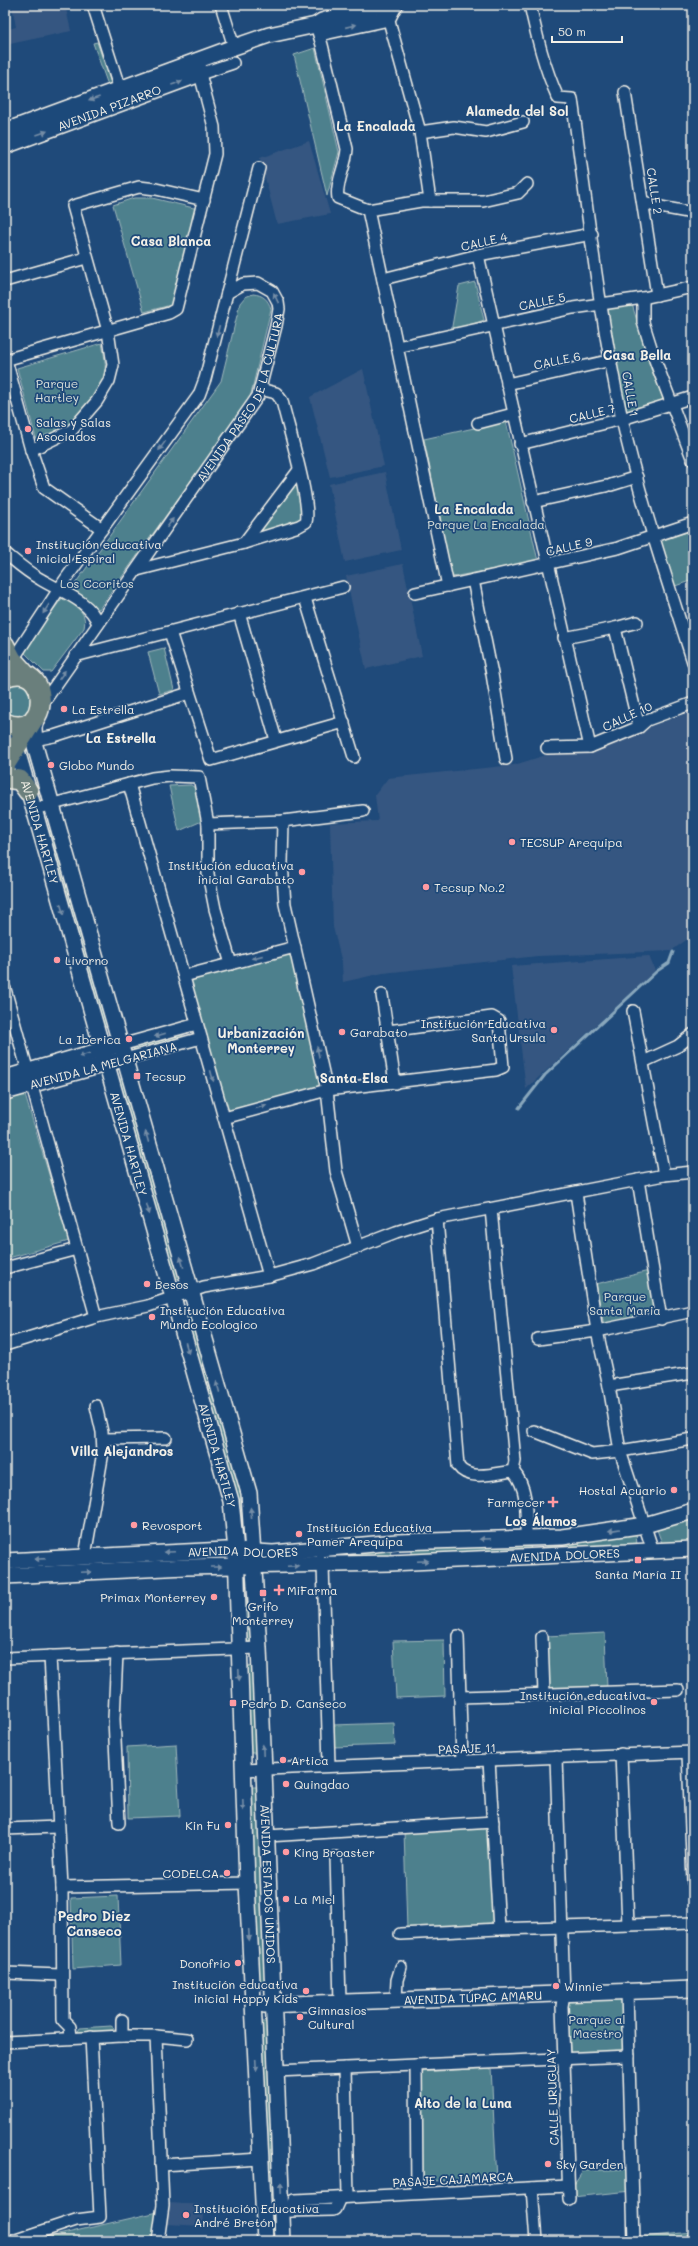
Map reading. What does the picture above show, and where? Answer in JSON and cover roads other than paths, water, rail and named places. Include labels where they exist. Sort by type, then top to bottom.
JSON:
[{"type":"highway","points":[[5,677],[19,674],[32,680],[40,692],[38,712],[23,724],[5,724]]},
{"type":"highway","name":"AVENIDA PASEO DE LA CULTURA","points":[[5,764],[38,712]]},
{"type":"highway","points":[[5,778],[20,780],[31,800]]},
{"type":"main road","name":"AVENIDA PIZARRO","points":[[5,146],[122,96],[198,68],[234,47],[269,35],[316,26],[322,21],[380,5]]},
{"type":"main road","name":"AVENIDA PIZARRO","points":[[316,26],[324,32],[384,19],[396,5]]},
{"type":"main road","name":"AVENIDA PIZARRO","points":[[5,131],[122,96]]},
{"type":"main road","points":[[5,644],[9,666],[32,680]]},
{"type":"main road","name":"AVENIDA HARTLEY","points":[[38,712],[34,740],[190,1291],[249,1493],[254,1551]]},
{"type":"main road","name":"AVENIDA HARTLEY","points":[[5,724],[16,747],[231,1502],[236,1550],[236,1566]]},
{"type":"main road","name":"AVENIDA LA MELGARIANA","points":[[5,1092],[30,1078],[123,1052]]},
{"type":"main road","name":"AVENIDA LA MELGARIANA","points":[[5,1078],[30,1078]]},
{"type":"main road","name":"AVENIDA DOLORES","points":[[5,1561],[236,1550],[304,1552],[397,1542],[578,1536],[645,1525],[693,1511]]},
{"type":"main road","points":[[530,1538],[534,1556]]},
{"type":"main road","points":[[397,1542],[398,1562]]},
{"type":"main road","name":"AVENIDA DOLORES","points":[[5,1576],[236,1566],[323,1565],[693,1549]]},
{"type":"main road","name":"AVENIDA ESTADOS UNIDOS","points":[[254,1551],[260,1648],[276,2071],[287,2211],[283,2241]]},
{"type":"main road","name":"AVENIDA ESTADOS UNIDOS","points":[[236,1566],[242,1770],[265,2241]]},
{"type":"main road","points":[[237,1603],[244,1595],[254,1596],[257,1601]]},
{"type":"main road","name":"AVENIDA TÚPAC AMARU","points":[[253,2006],[693,1989]]},
{"type":"street","points":[[93,5],[122,96]]},
{"type":"street","points":[[221,5],[234,47]]},
{"type":"street","points":[[396,5],[389,20],[420,132],[430,201]]},
{"type":"street","name":"CALLE 1","points":[[530,5],[540,52],[558,98],[572,99],[601,303],[622,418],[653,537],[693,662]]},
{"type":"street","points":[[316,26],[322,45],[346,149],[346,162],[337,191],[338,198],[368,210],[430,201],[483,201],[518,193],[527,184]]},
{"type":"street","points":[[102,529],[44,488],[31,450],[5,360],[169,313],[176,309],[204,200],[216,142],[198,68],[233,63]]},
{"type":"street","name":"CALLE 2","points":[[625,92],[658,295]]},
{"type":"street","points":[[420,132],[454,127],[486,132],[523,122]]},
{"type":"street","points":[[9,666],[59,589],[199,395],[205,379],[259,168]]},
{"type":"street","points":[[31,450],[72,430],[97,401],[109,381],[113,365],[108,331],[86,258],[73,206],[139,188],[156,188],[204,200]]},
{"type":"street","points":[[644,202],[654,206],[693,213]]},
{"type":"street","points":[[368,210],[448,586]]},
{"type":"street","name":"CALLE 4","points":[[383,279],[478,255],[592,234]]},
{"type":"street","points":[[478,255],[547,564],[590,747]]},
{"type":"street","points":[[5,282],[86,258]]},
{"type":"street","name":"AVENIDA PASEO DE LA CULTURA","points":[[38,712],[75,656],[253,405],[260,389],[276,326],[279,309],[278,302],[272,291],[258,283],[243,284],[227,294]]},
{"type":"street","name":"CALLE 5","points":[[397,347],[453,336],[493,324],[601,303],[643,298],[693,287]]},
{"type":"street","points":[[643,298],[643,322],[693,460]]},
{"type":"street","name":"CALLE 6","points":[[507,384],[612,360]]},
{"type":"street","points":[[137,570],[244,543],[299,526],[306,522],[307,514],[299,470],[280,398],[276,394],[260,389]]},
{"type":"street","name":"CALLE 7","points":[[520,444],[673,405],[693,397]]},
{"type":"street","points":[[478,423],[513,414]]},
{"type":"street","points":[[244,543],[299,470]]},
{"type":"street","points":[[533,502],[608,486],[637,477]]},
{"type":"street","name":"CALLE 9","points":[[415,593],[618,548],[693,523]]},
{"type":"street","points":[[5,553],[39,579],[67,592],[92,613],[98,624]]},
{"type":"street","points":[[473,580],[492,674],[506,759]]},
{"type":"street","points":[[75,656],[343,587]]},
{"type":"street","points":[[305,598],[354,757]]},
{"type":"street","points":[[239,613],[276,740]]},
{"type":"street","points":[[564,638],[637,622]]},
{"type":"street","points":[[615,628],[639,727]]},
{"type":"street","points":[[170,632],[211,760],[276,740],[344,722]]},
{"type":"street","points":[[34,740],[54,736],[189,693]]},
{"type":"street","name":"CALLE 10","points":[[547,748],[590,747],[639,727],[647,720],[693,703]]},
{"type":"street","points":[[31,800],[51,804],[128,784],[170,776],[199,777],[208,824],[208,874],[215,909],[231,964]]},
{"type":"street","points":[[128,784],[269,1276]]},
{"type":"street","points":[[208,824],[283,820],[363,812]]},
{"type":"street","points":[[283,820],[282,863],[286,904],[327,1090],[336,1171],[358,1247]]},
{"type":"street","points":[[184,976],[295,947]]},
{"type":"street","points":[[5,989],[96,1317]]},
{"type":"street","points":[[382,995],[395,1083]]},
{"type":"street","points":[[633,1011],[644,1062],[664,1175]]},
{"type":"street","points":[[224,1118],[327,1090],[496,1070],[503,1067],[499,1021],[492,1017],[388,1031]]},
{"type":"street","name":"AVENIDA LA MELGARIANA","points":[[123,1052],[197,1024]]},
{"type":"street","points":[[644,1062],[678,1046],[693,1034]]},
{"type":"street","name":"AVENIDA LA MELGARIANA","points":[[123,1052],[201,1038]]},
{"type":"street","points":[[5,1345],[96,1317],[148,1306],[172,1296],[204,1287],[269,1276],[313,1264],[438,1219],[664,1175],[693,1172]]},
{"type":"street","points":[[638,1180],[662,1319]]},
{"type":"street","points":[[576,1193],[597,1331],[609,1386],[620,1452],[653,1551]]},
{"type":"street","points":[[491,1209],[515,1461],[513,1471]]},
{"type":"street","points":[[438,1219],[458,1466],[462,1472],[470,1476],[513,1471]]},
{"type":"street","points":[[5,1268],[77,1249]]},
{"type":"street","points":[[538,1339],[597,1331],[662,1319],[693,1311]]},
{"type":"street","points":[[609,1386],[693,1374]]},
{"type":"street","points":[[85,1556],[103,1452],[96,1406]]},
{"type":"street","points":[[534,1431],[592,1454],[620,1452],[693,1439]]},
{"type":"street","points":[[102,1440],[166,1438]]},
{"type":"street","points":[[513,1471],[519,1478],[525,1493],[530,1538]]},
{"type":"street","points":[[323,1565],[329,1766]]},
{"type":"street","points":[[458,1636],[462,1761]]},
{"type":"street","points":[[542,1637],[544,1694]]},
{"type":"street","points":[[5,1658],[260,1648]]},
{"type":"street","points":[[117,1653],[114,1719],[119,1823]]},
{"type":"street","points":[[50,1656],[62,1887],[64,1972],[61,1975],[63,2020],[70,2027],[71,2038]]},
{"type":"street","points":[[460,1697],[678,1690]]},
{"type":"street","points":[[690,1752],[693,1882]]},
{"type":"street","name":"PASAJE 11","points":[[242,1770],[690,1752]]},
{"type":"street","points":[[621,1754],[628,1925]]},
{"type":"street","name":"CALLE URUGUAY","points":[[556,1757],[564,1994],[562,2006],[569,2199]]},
{"type":"street","points":[[489,1760],[499,1929]]},
{"type":"street","points":[[267,1836],[493,1822]]},
{"type":"street","points":[[5,1829],[58,1827]]},
{"type":"street","points":[[336,1857],[340,2002]]},
{"type":"street","points":[[62,1887],[247,1883]]},
{"type":"street","points":[[400,1934],[562,1926],[693,1923]]},
{"type":"street","points":[[396,2000],[397,1980],[401,1967]]},
{"type":"street","points":[[5,1973],[61,1975]]},
{"type":"street","points":[[627,1991],[634,2241]]},
{"type":"street","points":[[122,2020],[122,2036]]},
{"type":"street","points":[[5,2042],[122,2036],[156,2036],[187,2039]]},
{"type":"street","points":[[156,2036],[160,2165],[163,2205],[158,2241]]},
{"type":"street","points":[[13,2241],[76,2220],[100,2216],[91,2037]]},
{"type":"street","points":[[276,2071],[629,2056]]},
{"type":"street","points":[[416,2065],[418,2193]]},
{"type":"street","points":[[287,2211],[333,2210],[344,2198],[345,2068]]},
{"type":"street","points":[[160,2165],[261,2159]]},
{"type":"street","name":"PASAJE CAJAMARCA","points":[[344,2198],[568,2186]]},
{"type":"street","points":[[532,2188],[536,2241]]},
{"type":"waterway","points":[[519,1108],[545,1075],[657,971],[669,963],[673,952]]},
{"type":"place","name":"Salas y Salas Asociados","points":[[28,429]]},
{"type":"place","name":"Institución educativa inicial Espiral","points":[[28,551]]},
{"type":"place","name":"La Estrella","points":[[64,709]]},
{"type":"place","name":"Globo Mundo","points":[[51,765]]},
{"type":"place","name":"TECSUP Arequipa","points":[[512,842]]},
{"type":"place","name":"Institución educativa inicial Garabato","points":[[302,872]]},
{"type":"place","name":"Tecsup No.2","points":[[426,887]]},
{"type":"place","name":"Livorno","points":[[57,960]]},
{"type":"place","name":"Institución Educativa Santa Ursula","points":[[554,1030]]},
{"type":"place","name":"Garabato","points":[[342,1032]]},
{"type":"place","name":"La Iberica","points":[[129,1039]]},
{"type":"place","name":"Tecsup","points":[[137,1076]]},
{"type":"place","name":"Besos","points":[[147,1284]]},
{"type":"place","name":"Institución Educativa Mundo Ecologico","points":[[152,1317]]},
{"type":"place","name":"Hostal Acuario","points":[[674,1490]]},
{"type":"place","name":"Farmecer","points":[[553,1502]]},
{"type":"place","name":"Revosport","points":[[134,1525]]},
{"type":"place","name":"Institución Educativa Pamer Arequipa","points":[[299,1534]]},
{"type":"place","name":"Santa María II","points":[[638,1560]]},
{"type":"place","name":"MiFarma","points":[[279,1590]]},
{"type":"place","name":"Grifo Monterrey","points":[[263,1593]]},
{"type":"place","name":"Primax Monterrey","points":[[214,1597]]},
{"type":"place","name":"Institución educativa inicial Piccolinos","points":[[654,1702]]},
{"type":"place","name":"Pedro D. Canseco","points":[[233,1703]]},
{"type":"place","name":"Artica","points":[[283,1760]]},
{"type":"place","name":"Quingdao","points":[[286,1784]]},
{"type":"place","name":"Kin Fu","points":[[228,1825]]},
{"type":"place","name":"King Broaster","points":[[286,1852]]},
{"type":"place","name":"CODELCA","points":[[227,1873]]},
{"type":"place","name":"La Miel","points":[[286,1899]]},
{"type":"place","name":"Donofrio","points":[[238,1963]]},
{"type":"place","name":"Winnie","points":[[556,1986]]},
{"type":"place","name":"Institución educativa inicial Happy Kids","points":[[306,1991]]},
{"type":"place","name":"Gimnasios Cultural","points":[[300,2017]]},
{"type":"place","name":"Sky Garden","points":[[548,2164]]},
{"type":"place","name":"Institución Educativa André Bretón","points":[[186,2215]]},
{"type":"district","name":"Alameda del Sol","points":[[517,110]]},
{"type":"district","name":"La Encalada","points":[[376,125]]},
{"type":"district","name":"Casa Blanca","points":[[171,240]]},
{"type":"district","name":"Casa Bella","points":[[637,354]]},
{"type":"district","name":"La Encalada","points":[[474,508]]},
{"type":"district","name":"La Estrella","points":[[121,737]]},
{"type":"district","name":"Urbanización Monterrey","points":[[261,1040]]},
{"type":"district","name":"Santa Elsa","points":[[354,1077]]},
{"type":"district","name":"Villa Alejandros","points":[[122,1450]]},
{"type":"district","name":"Los Álamos","points":[[541,1520]]},
{"type":"district","name":"Pedro Diez Canseco","points":[[94,1922]]},
{"type":"district","name":"Alto de la Luna","points":[[463,2102]]},
{"type":"park label","name":"Parque Hartley","points":[[57,390]]},
{"type":"park label","name":"Parque La Encalada","points":[[486,524]]},
{"type":"park label","name":"Los Ccoritos","points":[[97,583]]},
{"type":"park label","name":"Parque Santa Maria","points":[[625,1303]]},
{"type":"park label","name":"Parque al Maestro","points":[[597,2026]]}]
